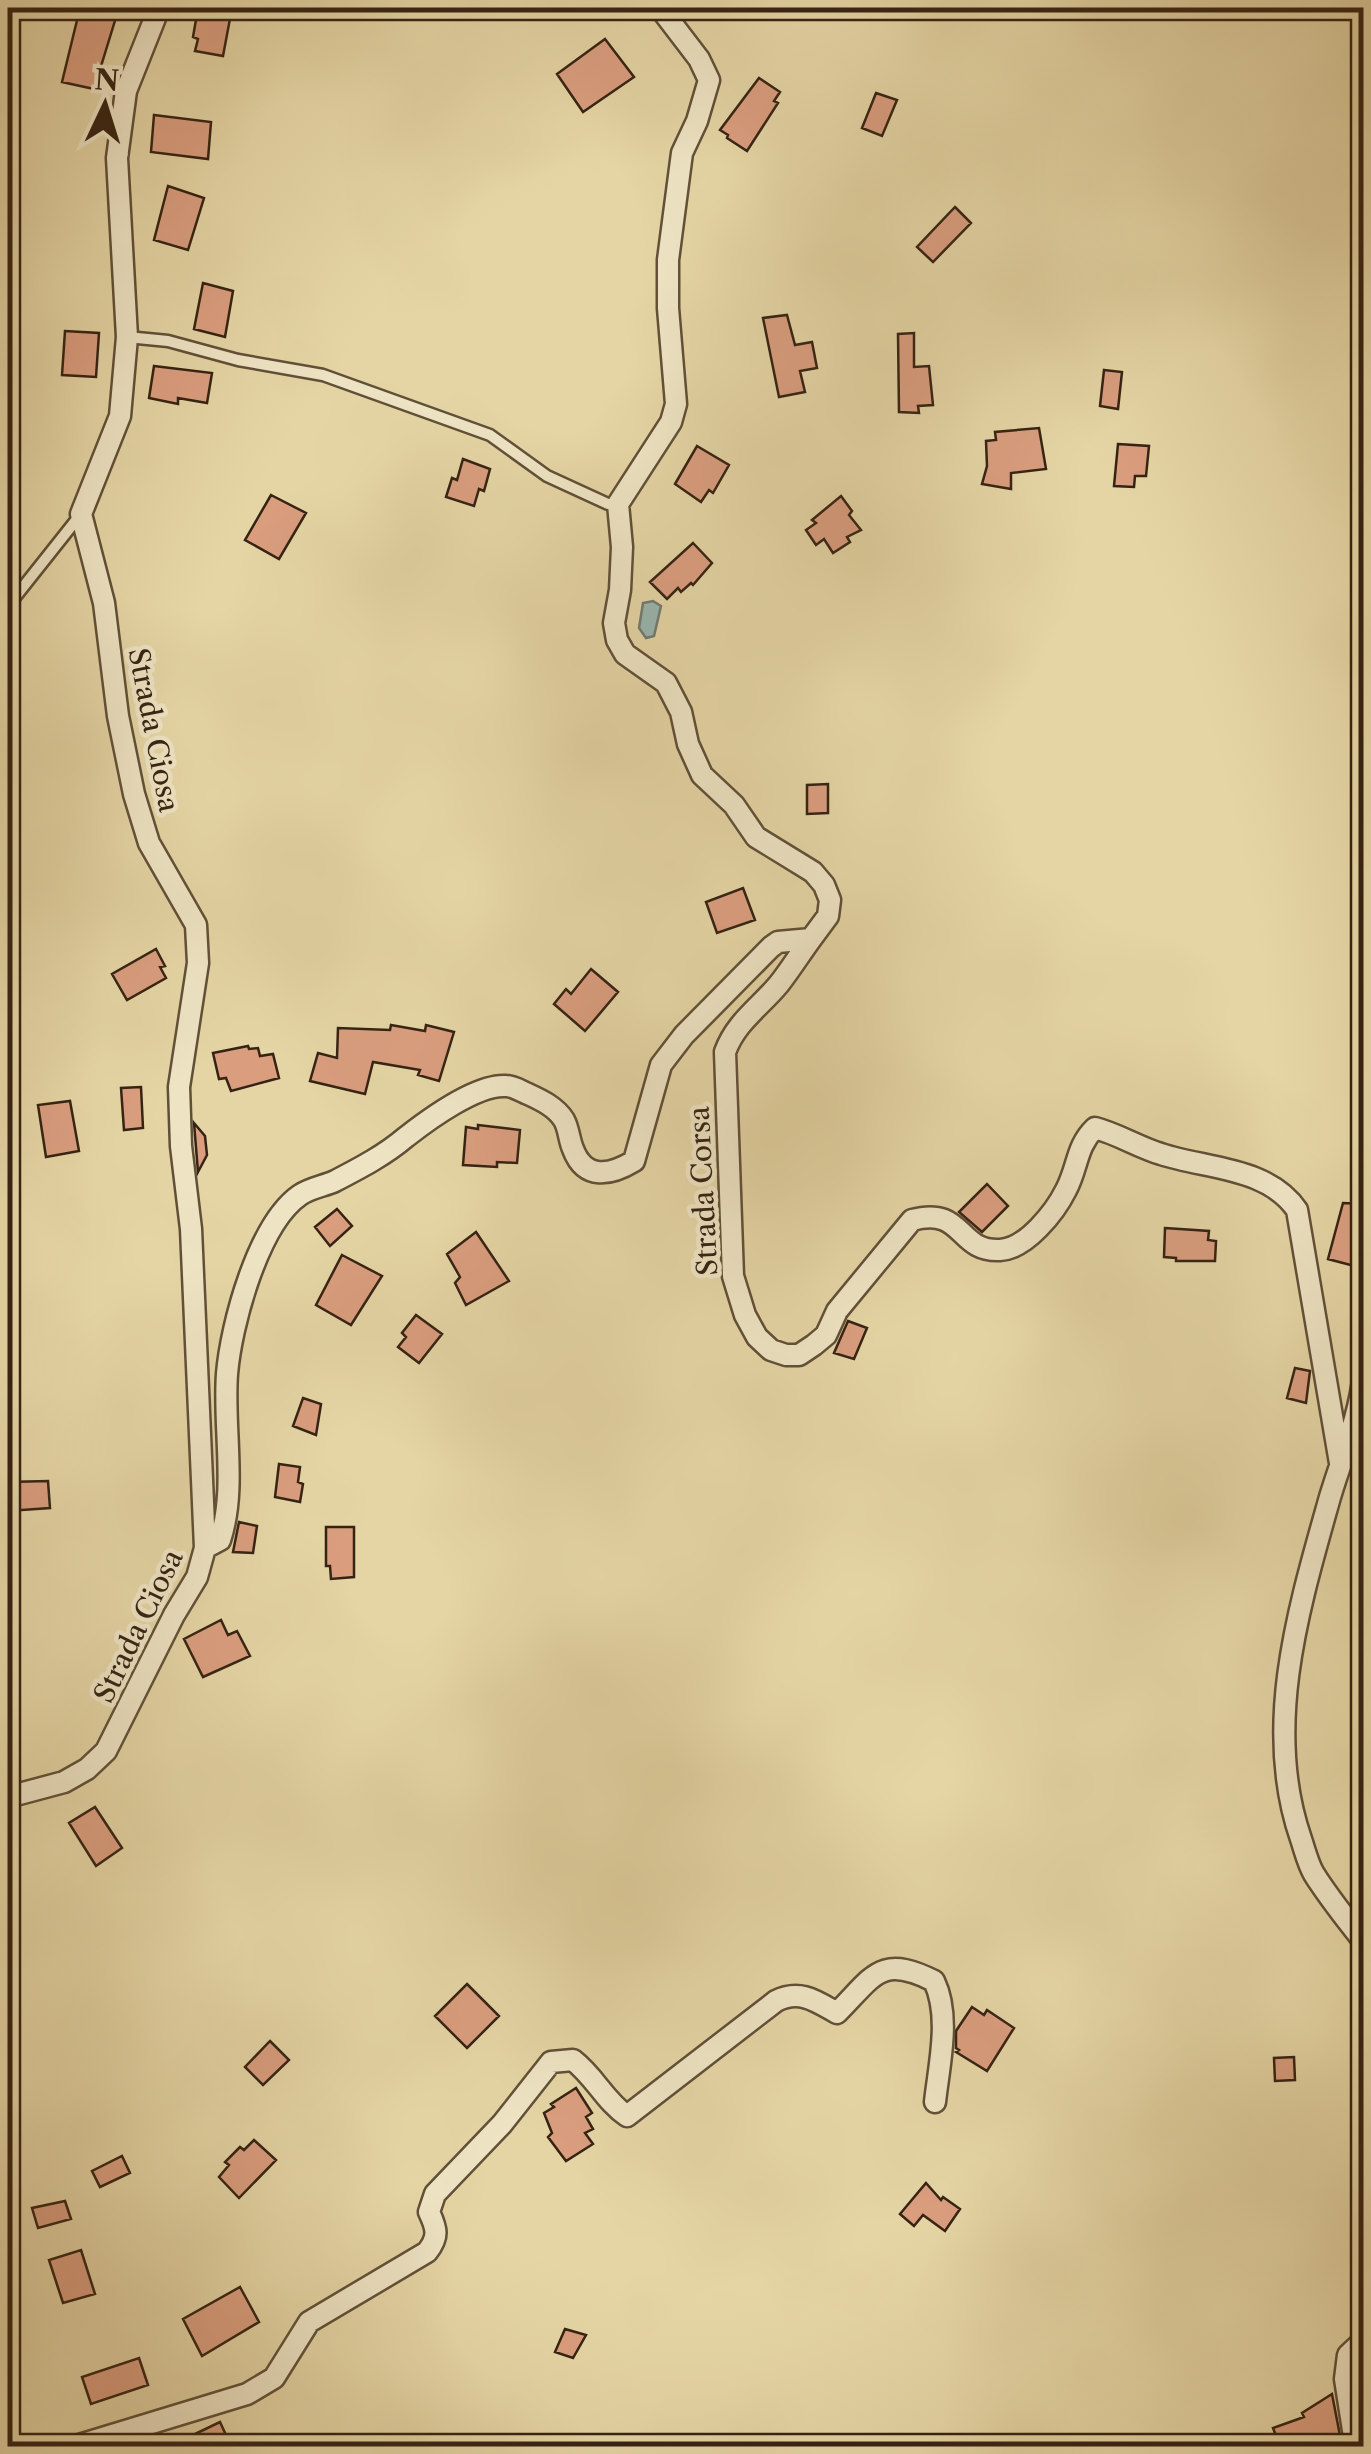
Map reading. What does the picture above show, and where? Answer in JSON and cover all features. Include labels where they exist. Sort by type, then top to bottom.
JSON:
[{"type":"street","points":[[80,514],[120,416],[126,338],[117,158],[126,91],[159,8]]},
{"type":"street","points":[[618,504],[671,422],[676,404],[668,260],[682,153],[709,80],[699,59],[660,8]]},
{"type":"street","name":"Strada Corsa","points":[[618,504],[622,547],[614,624],[616,640],[638,666],[666,683],[681,712],[688,744],[702,775],[734,805],[756,837],[812,872],[824,884],[830,900],[828,916],[778,984],[741,1021],[725,1052],[733,1276],[757,1337],[772,1350],[786,1355],[799,1356],[814,1345],[912,1220],[944,1218],[983,1250],[1006,1250],[1024,1240],[1050,1215],[1067,1189],[1082,1140],[1095,1128],[1161,1154],[1258,1179],[1288,1196],[1297,1210],[1340,1463]]},
{"type":"street","name":"Strada Ciosa","points":[[8,1797],[76,1776],[106,1751],[174,1615],[198,1577],[204,1548],[192,1229],[181,1146],[179,1087],[198,963],[196,925],[149,843],[134,794],[118,716],[104,603],[80,514]]},
{"type":"street","name":"Strada Corsa","points":[[204,1548],[220,1540],[224,1529],[227,1371],[250,1272],[274,1221],[300,1195],[389,1151],[421,1125],[487,1089],[508,1086],[554,1109],[564,1121],[574,1154],[584,1167],[598,1173],[616,1172],[634,1161],[661,1065],[684,1035],[771,947],[778,942],[811,939]]},
{"type":"street","name":"Strada Corsa","points":[[1364,1373],[1360,1409],[1340,1463],[1298,1618],[1284,1721],[1283,1768],[1290,1806],[1312,1872],[1364,1942]]},
{"type":"street","points":[[76,2446],[248,2394],[274,2378],[309,2322],[427,2252],[437,2229],[429,2212],[435,2194],[502,2124],[551,2062],[573,2060],[592,2074],[613,2106],[627,2116],[776,2000],[789,1994],[800,1995],[837,2013],[879,1972],[894,1967],[934,1981],[939,1991],[942,2040],[935,2102]]},
{"type":"street","points":[[1359,2344],[1364,2374]]},
{"type":"street","points":[[1355,2443],[1345,2379],[1348,2354],[1359,2344]]},
{"type":"lane","points":[[126,338],[168,341],[238,360],[324,375],[490,436],[547,476],[608,504],[618,504]]},
{"type":"lane","points":[[8,606],[80,514]]},
{"type":"water","points":[[653,601],[661,606],[654,636],[646,638],[639,628],[643,603]]},
{"type":"building","points":[[80,8],[109,8],[117,14],[94,89],[62,82]]},
{"type":"building","points":[[198,8],[232,8],[223,56],[195,51]]},
{"type":"building","points":[[605,39],[634,77],[583,112],[557,74]]},
{"type":"building","points":[[759,78],[780,92],[774,101],[778,103],[747,151],[720,130]]},
{"type":"building","points":[[876,93],[897,100],[882,136],[862,128]]},
{"type":"building","points":[[154,115],[211,122],[208,159],[151,152]]},
{"type":"building","points":[[168,186],[204,198],[188,250],[154,240]]},
{"type":"building","points":[[955,207],[971,223],[933,262],[917,247]]},
{"type":"building","points":[[203,283],[233,291],[225,337],[194,329]]},
{"type":"building","points":[[787,315],[795,345],[812,342],[817,368],[800,371],[805,392],[779,397],[763,318]]},
{"type":"building","points":[[65,331],[99,333],[96,377],[62,375]]},
{"type":"building","points":[[914,333],[914,367],[929,366],[933,405],[918,406],[919,413],[899,412],[898,334]]},
{"type":"building","points":[[154,366],[212,373],[207,403],[178,398],[178,404],[149,398]]},
{"type":"building","points":[[1104,370],[1122,372],[1118,409],[1100,406]]},
{"type":"building","points":[[1039,428],[1046,469],[1011,473],[1011,489],[982,484],[987,466],[986,441],[996,440],[995,432]]},
{"type":"building","points":[[1118,444],[1149,446],[1146,476],[1135,476],[1134,487],[1114,486]]},
{"type":"building","points":[[697,446],[729,465],[713,493],[709,490],[701,502],[675,484]]},
{"type":"building","points":[[463,459],[490,469],[484,491],[479,489],[474,506],[446,497],[452,478],[457,480]]},
{"type":"building","points":[[271,495],[306,513],[279,559],[245,540]]},
{"type":"building","points":[[841,496],[861,530],[847,537],[850,542],[833,553],[824,539],[816,545],[806,530]]},
{"type":"building","points":[[693,543],[712,563],[693,585],[681,592],[678,588],[667,599],[650,582]]},
{"type":"building","points":[[828,784],[828,813],[807,814],[807,785]]},
{"type":"building","points":[[743,888],[755,920],[717,933],[706,902]]},
{"type":"building","points":[[156,949],[166,978],[127,1000],[112,974]]},
{"type":"building","points":[[591,969],[618,992],[585,1031],[554,1004],[566,989],[571,994]]},
{"type":"building","points":[[391,1025],[425,1031],[426,1025],[454,1032],[439,1081],[418,1075],[420,1070],[373,1062],[365,1094],[310,1081],[318,1053],[337,1058],[338,1028],[390,1030]]},
{"type":"building","points":[[248,1046],[258,1048],[260,1056],[273,1054],[279,1078],[231,1091],[226,1078],[219,1079],[213,1053]]},
{"type":"building","points":[[141,1087],[143,1128],[124,1130],[121,1088]]},
{"type":"building","points":[[70,1101],[79,1151],[46,1157],[38,1105]]},
{"type":"building","points":[[194,1123],[205,1136],[207,1155],[198,1172]]},
{"type":"building","points":[[478,1125],[520,1130],[517,1163],[497,1162],[497,1167],[463,1165],[466,1127],[478,1129]]},
{"type":"building","points":[[987,1184],[1008,1206],[982,1232],[959,1212]]},
{"type":"building","points":[[1343,1203],[1364,1204],[1364,1247],[1358,1267],[1328,1259]]},
{"type":"building","points":[[337,1209],[352,1226],[330,1246],[315,1227]]},
{"type":"building","points":[[1165,1228],[1209,1231],[1208,1240],[1216,1241],[1215,1261],[1176,1261],[1164,1257]]},
{"type":"building","points":[[476,1232],[509,1281],[466,1305],[455,1283],[460,1277],[447,1254]]},
{"type":"building","points":[[342,1255],[382,1276],[351,1325],[316,1305]]},
{"type":"building","points":[[416,1315],[442,1334],[419,1363],[398,1347],[406,1337],[402,1333]]},
{"type":"building","points":[[848,1321],[867,1328],[854,1359],[834,1353]]},
{"type":"building","points":[[1295,1368],[1310,1371],[1306,1403],[1287,1398]]},
{"type":"building","points":[[303,1398],[321,1404],[316,1435],[293,1426]]},
{"type":"building","points":[[279,1464],[300,1467],[300,1502],[275,1497]]},
{"type":"building","points":[[48,1481],[50,1508],[8,1511],[8,1482]]},
{"type":"building","points":[[239,1522],[257,1526],[253,1553],[233,1552]]},
{"type":"building","points":[[326,1527],[354,1527],[354,1577],[331,1579],[330,1566],[326,1566]]},
{"type":"building","points":[[221,1620],[228,1635],[237,1631],[250,1656],[203,1677],[184,1639]]},
{"type":"building","points":[[95,1807],[122,1848],[96,1866],[69,1823]]},
{"type":"building","points":[[467,1984],[499,2016],[467,2048],[435,2016]]},
{"type":"building","points":[[972,2007],[984,2015],[987,2010],[1014,2028],[987,2071],[956,2052],[956,2031]]},
{"type":"building","points":[[270,2041],[289,2060],[263,2085],[245,2067]]},
{"type":"building","points":[[1294,2057],[1295,2080],[1275,2081],[1274,2058]]},
{"type":"building","points":[[576,2088],[592,2113],[586,2117],[593,2129],[585,2133],[593,2144],[566,2161],[548,2137],[552,2133],[544,2113]]},
{"type":"building","points":[[254,2140],[276,2160],[239,2198],[219,2177],[229,2165],[225,2162]]},
{"type":"building","points":[[122,2156],[130,2173],[100,2187],[92,2171]]},
{"type":"building","points":[[926,2183],[941,2200],[943,2197],[960,2209],[945,2231],[923,2215],[914,2226],[900,2214]]},
{"type":"building","points":[[65,2201],[71,2219],[38,2228],[32,2208]]},
{"type":"building","points":[[81,2250],[95,2294],[63,2303],[49,2260]]},
{"type":"building","points":[[240,2287],[259,2322],[202,2356],[183,2319]]},
{"type":"building","points":[[565,2329],[586,2335],[573,2358],[555,2352]]},
{"type":"building","points":[[139,2358],[148,2385],[91,2404],[82,2377]]},
{"type":"building","points":[[1332,2394],[1342,2446],[1280,2446],[1273,2428],[1304,2417],[1302,2413]]},
{"type":"building","points":[[220,2422],[231,2446],[170,2446]]}]
